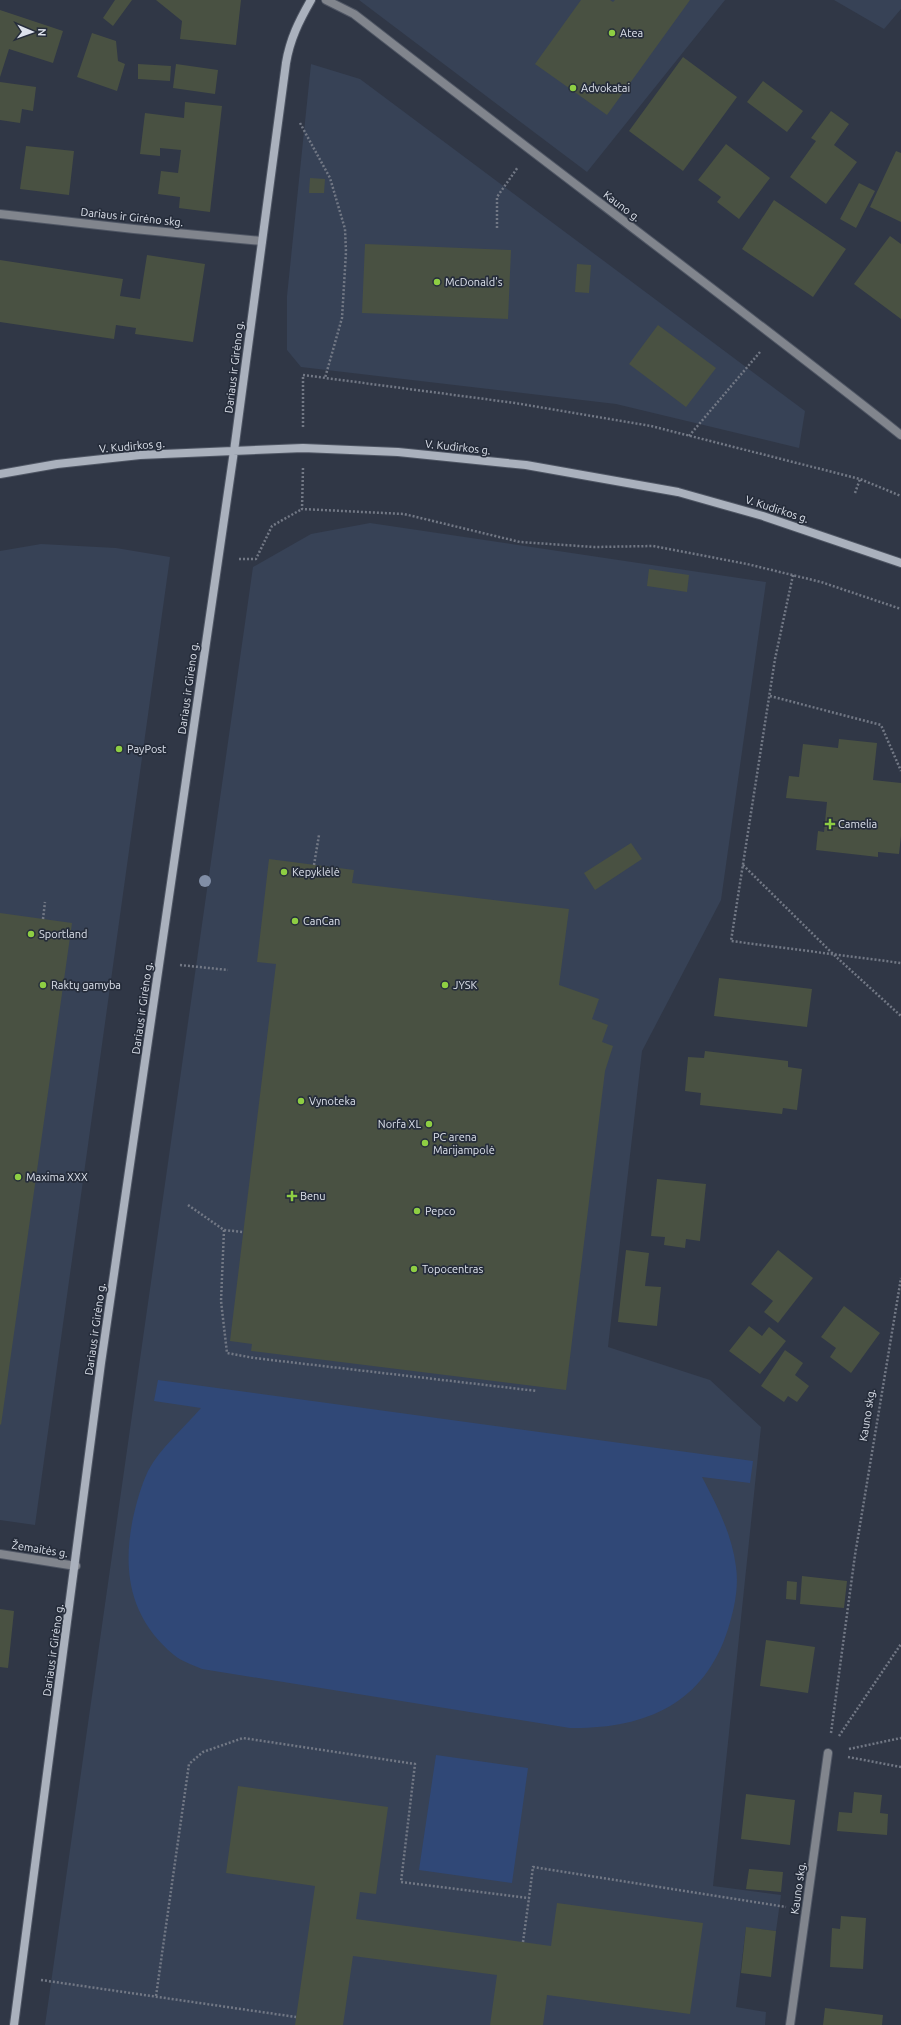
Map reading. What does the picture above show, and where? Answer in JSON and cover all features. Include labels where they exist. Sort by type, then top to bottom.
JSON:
[{"type":"street","name":"Dariaus ir Girėno g.","points":[[14,2025],[76,1566],[101,1363],[234,451],[282,91],[289,46],[297,23],[311,0]]},
{"type":"street","name":"Kauno g.","points":[[326,0],[354,14],[529,150],[774,335],[901,435]]},
{"type":"street","name":"Dariaus ir Girėno skg.","points":[[0,214],[262,241]]},
{"type":"street","name":"V. Kudirkos g.","points":[[0,474],[57,464],[140,455],[303,448],[398,452],[526,465],[678,492],[763,516],[901,563]]},
{"type":"street","name":"Žemaitės g.","points":[[0,1554],[76,1566]]},
{"type":"street","name":"Kauno skg.","points":[[790,2025],[828,1753]]},
{"type":"path","points":[[282,91],[330,178],[345,229],[346,252],[342,318],[325,378]]},
{"type":"path","points":[[497,228],[497,197],[529,150]]},
{"type":"path","points":[[689,436],[774,335]]},
{"type":"path","points":[[855,493],[860,479]]},
{"type":"path","points":[[218,558],[256,560],[272,526],[302,509]]},
{"type":"path","points":[[793,575],[770,696],[731,941],[901,963]]},
{"type":"path","points":[[770,696],[881,725],[901,770]]},
{"type":"path","points":[[314,865],[319,835]]},
{"type":"path","points":[[743,865],[833,954],[901,1016]]},
{"type":"path","points":[[43,919],[45,902]]},
{"type":"path","points":[[160,962],[228,970]]},
{"type":"path","points":[[188,1205],[224,1230],[243,1232]]},
{"type":"path","points":[[224,1230],[221,1301],[228,1353],[254,1358],[537,1391]]},
{"type":"path","name":"Kauno skg.","points":[[828,1753],[855,1555],[901,1278]]},
{"type":"path","points":[[828,1753],[901,1644]]},
{"type":"path","points":[[156,1996],[189,1764],[203,1752],[243,1738],[415,1764],[401,1882],[529,1898]]},
{"type":"path","points":[[828,1753],[901,1738]]},
{"type":"path","points":[[828,1753],[901,1767]]},
{"type":"path","points":[[523,1942],[533,1866],[806,1911]]},
{"type":"path","points":[[21,1977],[296,2017]]},
{"type":"shaded area","points":[[359,0],[725,0],[587,172]]},
{"type":"shaded area","points":[[834,0],[901,0],[901,9],[884,29]]},
{"type":"shaded area","points":[[311,64],[360,79],[805,411],[799,448],[616,404],[301,367],[287,350],[287,296]]},
{"type":"shaded area","points":[[370,523],[766,582],[721,900],[642,1051],[608,1347],[710,1380],[761,1427],[713,1886],[781,1895],[776,1931],[746,1928],[736,2007],[766,2012],[765,2025],[45,2025],[253,567],[311,534]]},
{"type":"shaded area","points":[[41,544],[116,548],[170,557],[35,1525],[0,1520],[0,551]]},
{"type":"shaded area","points":[[158,1380],[753,1461],[750,1483],[702,1477],[718,1510],[731,1543],[737,1575],[732,1614],[728,1629],[717,1655],[704,1677],[687,1694],[668,1707],[646,1717],[623,1724],[570,1728],[202,1669],[184,1661],[174,1655],[159,1641],[147,1626],[133,1593],[130,1575],[130,1538],[133,1518],[139,1494],[148,1471],[159,1454],[201,1408],[154,1401]]},
{"type":"shaded area","points":[[436,1755],[528,1768],[512,1883],[419,1870]]},
{"type":"building","points":[[115,0],[132,0],[113,26],[103,18]]},
{"type":"building","points":[[156,0],[241,0],[236,45],[180,39],[182,21]]},
{"type":"building","name":"Atea","points":[[581,0],[610,0],[613,2],[615,0],[690,0],[607,115],[535,64]]},
{"type":"building","points":[[0,10],[63,31],[53,63],[9,49],[0,77]]},
{"type":"building","points":[[92,33],[116,41],[118,61],[125,64],[117,91],[77,77]]},
{"type":"building","points":[[683,57],[737,97],[683,171],[629,131]]},
{"type":"building","points":[[138,64],[171,66],[170,81],[138,79]]},
{"type":"building","points":[[176,64],[218,70],[215,94],[173,88]]},
{"type":"building","points":[[763,81],[803,111],[787,132],[747,102]]},
{"type":"building","points":[[0,82],[36,87],[33,111],[22,109],[20,123],[0,120]]},
{"type":"building","points":[[185,102],[222,106],[210,212],[179,208],[180,197],[158,194],[161,171],[178,173],[181,150],[160,148],[160,156],[140,154],[145,113],[184,118]]},
{"type":"building","points":[[831,111],[849,124],[834,145],[857,162],[826,204],[790,177],[816,141],[811,138]]},
{"type":"building","points":[[726,144],[770,178],[739,219],[717,202],[721,197],[698,180]]},
{"type":"building","points":[[26,146],[74,151],[69,195],[20,189]]},
{"type":"building","points":[[896,151],[901,153],[901,222],[870,207]]},
{"type":"building","points":[[310,178],[325,179],[324,193],[309,193]]},
{"type":"building","points":[[859,183],[875,191],[856,228],[840,219]]},
{"type":"building","points":[[774,200],[846,249],[813,297],[742,249]]},
{"type":"building","points":[[890,236],[901,244],[901,319],[854,284]]},
{"type":"building","name":"McDonald's","points":[[365,244],[511,250],[508,319],[362,313]]},
{"type":"building","points":[[147,255],[205,264],[193,342],[135,334],[136,328],[116,325],[114,339],[0,322],[0,260],[123,279],[120,296],[140,299]]},
{"type":"building","points":[[577,264],[591,265],[589,293],[575,292]]},
{"type":"building","points":[[658,325],[716,368],[686,407],[629,364]]},
{"type":"building","points":[[649,569],[689,575],[687,592],[647,586]]},
{"type":"building","points":[[839,739],[877,743],[873,780],[901,783],[901,836],[899,854],[878,852],[878,857],[816,850],[818,831],[824,832],[827,802],[786,798],[789,776],[799,777],[803,744],[838,748]]},
{"type":"building","points":[[631,843],[642,859],[595,890],[584,873]]},
{"type":"building","name":"PC arena Marijampolė","points":[[269,859],[354,870],[352,883],[569,909],[559,985],[599,999],[592,1019],[608,1025],[602,1042],[613,1046],[605,1071],[566,1390],[251,1351],[252,1344],[230,1341],[276,964],[257,962]]},
{"type":"building","name":"Maxima XXX","points":[[0,913],[72,923],[1,1425],[0,1424]]},
{"type":"building","points":[[719,978],[812,989],[807,1027],[714,1016]]},
{"type":"building","points":[[705,1051],[788,1061],[788,1067],[802,1069],[797,1110],[783,1108],[782,1114],[700,1105],[701,1093],[685,1091],[688,1057],[704,1058]]},
{"type":"building","points":[[657,1179],[706,1184],[700,1241],[686,1239],[685,1248],[664,1245],[665,1237],[651,1236]]},
{"type":"building","points":[[626,1250],[649,1253],[645,1286],[661,1287],[657,1326],[618,1322]]},
{"type":"building","points":[[778,1250],[813,1278],[778,1323],[764,1312],[773,1301],[751,1284]]},
{"type":"building","points":[[844,1306],[880,1333],[851,1373],[830,1357],[836,1348],[821,1337]]},
{"type":"building","points":[[749,1326],[762,1336],[769,1327],[786,1341],[760,1374],[729,1351]]},
{"type":"building","points":[[785,1350],[803,1363],[795,1375],[809,1386],[797,1402],[788,1396],[784,1402],[761,1386]]},
{"type":"building","points":[[802,1576],[847,1581],[844,1608],[800,1604]]},
{"type":"building","points":[[787,1581],[797,1582],[796,1600],[786,1599]]},
{"type":"building","points":[[0,1609],[14,1611],[8,1668],[0,1667]]},
{"type":"building","points":[[766,1640],[815,1647],[808,1693],[760,1686]]},
{"type":"building","points":[[238,1786],[388,1807],[376,1894],[360,1892],[356,1919],[551,1946],[557,1903],[703,1923],[690,2014],[547,1995],[543,2025],[490,2025],[497,1975],[353,1956],[343,2025],[295,2025],[315,1886],[226,1873]]},
{"type":"building","points":[[854,1792],[882,1795],[880,1813],[888,1814],[887,1835],[837,1831],[839,1812],[852,1813]]},
{"type":"building","points":[[746,1794],[795,1800],[790,1845],[741,1839]]},
{"type":"building","points":[[749,1869],[783,1872],[781,1892],[746,1889]]},
{"type":"building","points":[[841,1916],[866,1918],[863,1969],[830,1967],[832,1928],[840,1929]]},
{"type":"building","points":[[746,1927],[776,1931],[771,1977],[741,1973]]},
{"type":"building","points":[[825,2008],[883,2015],[882,2025],[823,2025]]},
{"type":"place","name":"Atea","points":[[612,33]]},
{"type":"place","name":"Advokatai","points":[[573,88]]},
{"type":"place","name":"McDonald's","points":[[437,282]]},
{"type":"place","name":"PayPost","points":[[119,749]]},
{"type":"place","name":"Camelia","points":[[830,824]]},
{"type":"place","name":"Kepyklėlė","points":[[284,872]]},
{"type":"place","name":"CanCan","points":[[295,921]]},
{"type":"place","name":"Sportland","points":[[31,934]]},
{"type":"place","name":"Raktų gamyba","points":[[43,985]]},
{"type":"place","name":"JYSK","points":[[445,985]]},
{"type":"place","name":"Vynoteka","points":[[301,1101]]},
{"type":"place","name":"Norfa XL","points":[[429,1124]]},
{"type":"place","name":"PC arena Marijampolė","points":[[425,1143]]},
{"type":"place","name":"Maxima XXX","points":[[18,1177]]},
{"type":"place","name":"Benu","points":[[292,1196]]},
{"type":"place","name":"Pepco","points":[[417,1211]]},
{"type":"place","name":"Topocentras","points":[[414,1269]]}]
